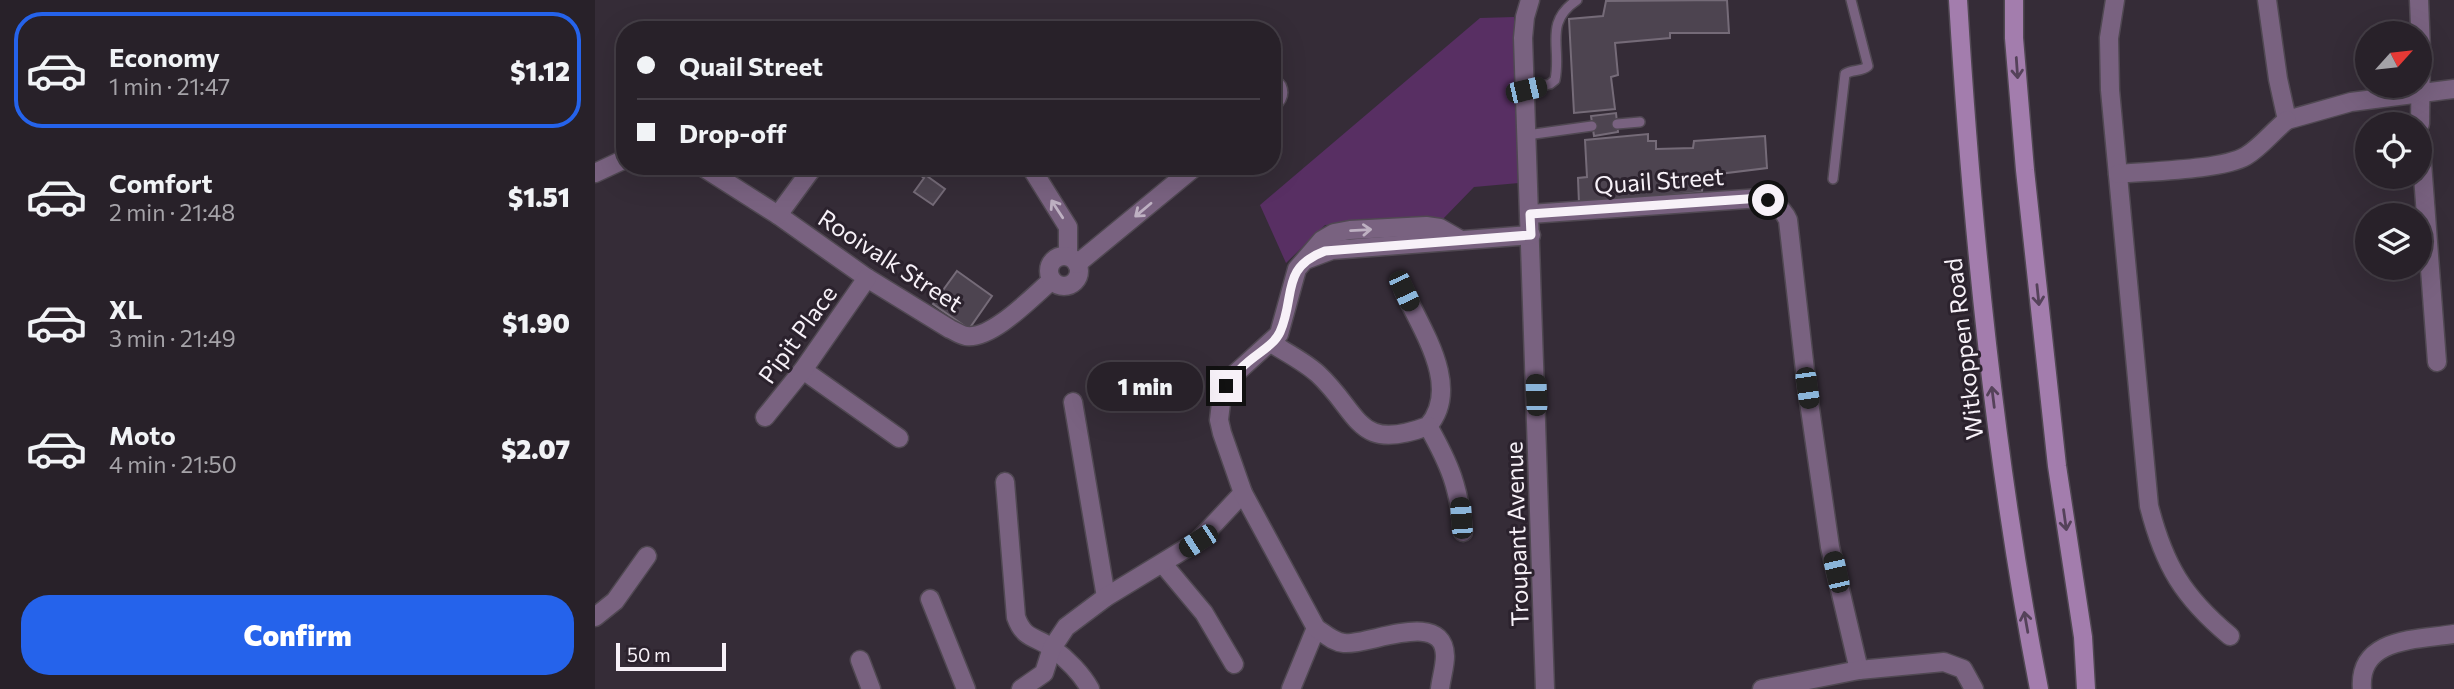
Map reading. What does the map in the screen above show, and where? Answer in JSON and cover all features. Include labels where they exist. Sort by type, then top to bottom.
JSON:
[{"type":"main road","name":"Witkoppen Road","points":[[1958,0],[1967,149],[1980,290],[2004,480],[2039,689]]},
{"type":"main road","points":[[2014,0],[2014,38],[2025,170],[2057,466],[2083,637],[2086,689]]},
{"type":"street","name":"Troupant Avenue","points":[[1530,0],[1523,38],[1545,689]]},
{"type":"street","points":[[2115,0],[2108,66],[2149,506],[2157,538],[2183,588],[2204,614],[2230,636]]},
{"type":"street","points":[[2267,0],[2287,120]]},
{"type":"street","points":[[2419,0],[2420,21]]},
{"type":"street","points":[[2433,91],[2454,89]]},
{"type":"street","points":[[2118,174],[2217,165],[2243,158],[2287,120],[2351,102],[2379,98]]},
{"type":"street","points":[[595,173],[616,163]]},
{"type":"street","name":"Rooivalk Street","points":[[722,175],[867,278],[950,330],[965,336],[975,336],[992,330],[1052,280],[1049,270],[1051,262],[1061,256],[1073,260]]},
{"type":"street","points":[[778,215],[807,175]]},
{"type":"street","points":[[1036,175],[1068,227],[1073,260],[1184,175]]},
{"type":"street","points":[[2424,189],[2437,362]]},
{"type":"street","name":"Quail Street","points":[[1530,214],[1761,198],[1773,203],[1786,214],[1830,547],[1859,670]]},
{"type":"street","points":[[1440,689],[1444,652],[1439,641],[1423,631],[1404,632],[1352,643],[1333,640],[1316,628],[1243,493],[1222,433],[1220,402],[1226,386],[1236,373],[1271,344],[1281,327],[1297,269],[1322,240],[1333,233],[1426,226],[1440,228],[1461,240],[1531,235]]},
{"type":"street","name":"Pipit Place","points":[[765,417],[803,370],[867,278]]},
{"type":"street","points":[[1271,344],[1319,375],[1357,422],[1367,430],[1383,436],[1394,436],[1428,426],[1439,408],[1440,380],[1434,355],[1404,291]]},
{"type":"street","points":[[803,370],[899,438]]},
{"type":"street","points":[[1073,402],[1107,597]]},
{"type":"street","points":[[1428,426],[1455,479],[1463,532]]},
{"type":"street","points":[[1005,482],[1016,617],[1020,628],[1028,636],[1052,648],[1090,689]]},
{"type":"street","points":[[1021,689],[1044,673],[1052,648],[1066,627],[1107,597],[1198,541],[1243,493]]},
{"type":"street","points":[[595,617],[615,601],[647,556]]},
{"type":"street","points":[[1163,564],[1204,613],[1234,664]]},
{"type":"street","points":[[930,599],[966,689]]},
{"type":"street","points":[[1291,689],[1316,628]]},
{"type":"street","points":[[2362,689],[2363,671],[2379,649],[2395,643],[2454,634]]},
{"type":"street","points":[[860,660],[871,689]]},
{"type":"street","points":[[1762,689],[1859,670],[1944,662],[1963,669],[1973,689]]},
{"type":"lane","points":[[1526,90],[1550,84],[1555,80],[1556,25],[1565,8],[1577,0]]},
{"type":"lane","points":[[1833,179],[1845,74],[1868,66],[1851,0]]},
{"type":"lane","points":[[1617,124],[1640,122]]},
{"type":"lane","points":[[1527,135],[1592,126]]},
{"type":"shaded area","points":[[1514,17],[1519,183],[1474,187],[1441,221],[1325,225],[1286,263],[1260,205],[1480,18]]},
{"type":"building","points":[[1727,0],[1729,33],[1670,33],[1670,38],[1615,43],[1618,75],[1611,77],[1615,109],[1574,113],[1569,19],[1603,16],[1606,1]]},
{"type":"building","points":[[1616,113],[1618,132],[1594,136],[1591,116]]},
{"type":"building","points":[[1648,134],[1648,141],[1656,141],[1656,149],[1693,148],[1694,141],[1765,136],[1767,168],[1703,176],[1702,192],[1579,204],[1578,178],[1587,177],[1585,140]]},
{"type":"building","points":[[920,175],[928,175],[945,189],[933,205],[914,192],[924,178]]},
{"type":"building","points":[[957,271],[992,296],[969,329],[933,304]]},
{"type":"route","points":[[1226,386],[1249,360],[1271,344],[1279,334],[1297,269],[1305,261],[1325,251],[1531,235],[1530,214],[1761,198],[1768,200]]}]
